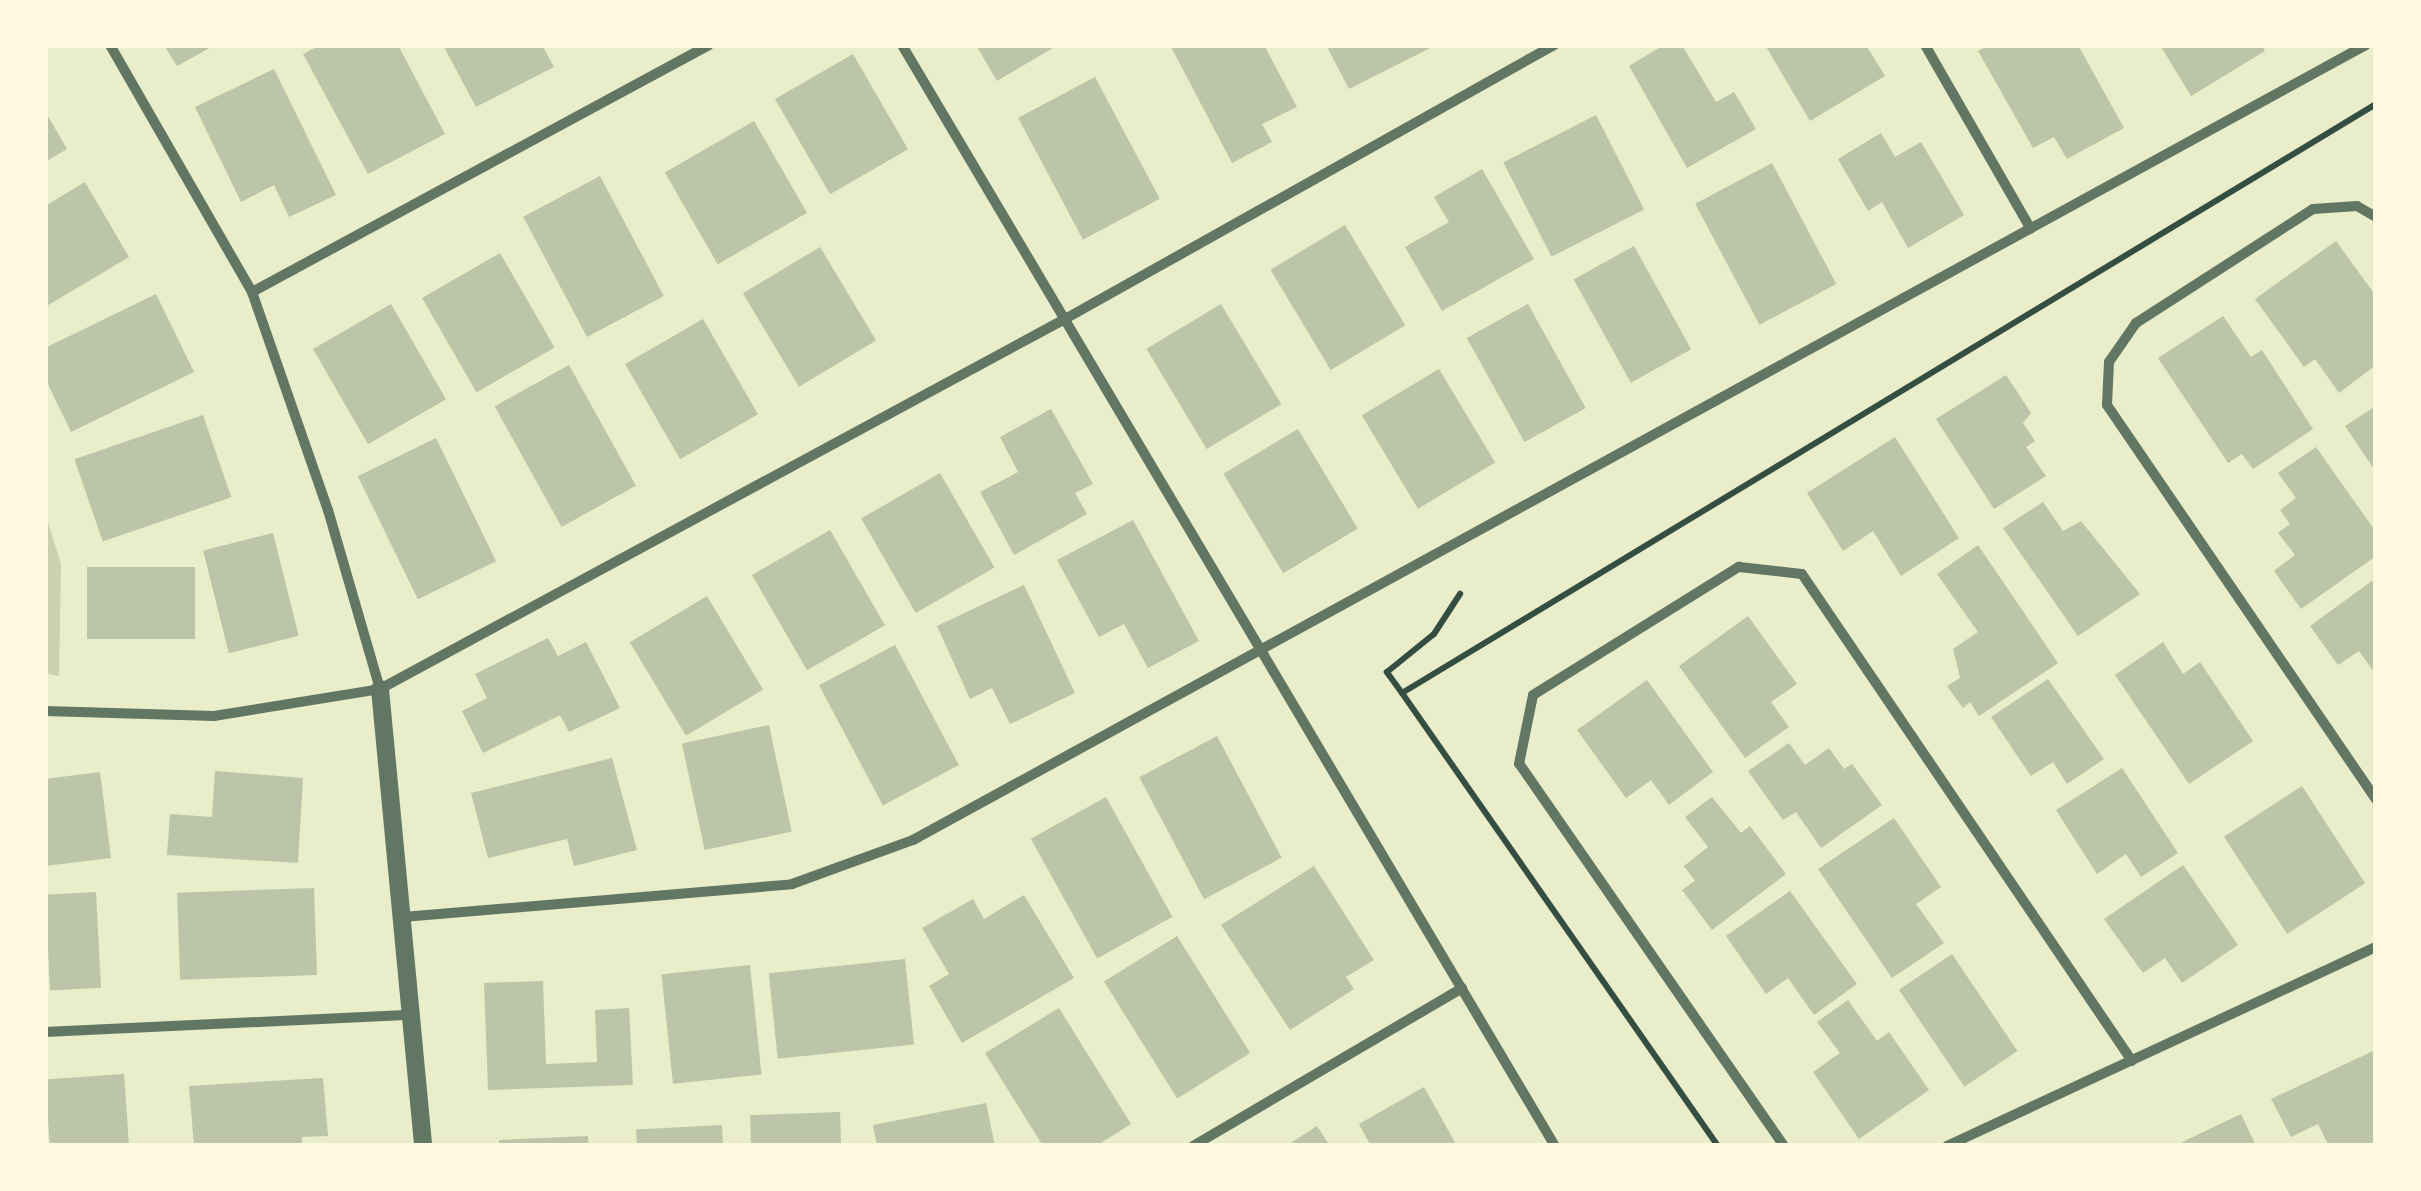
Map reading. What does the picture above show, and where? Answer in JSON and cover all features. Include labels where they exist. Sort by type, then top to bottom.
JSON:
[{"type":"street","points":[[110,45],[252,292],[328,510],[380,689],[423,1146]]},
{"type":"street","points":[[252,292],[709,45]]},
{"type":"street","points":[[902,45],[1555,1146]]},
{"type":"street","points":[[45,711],[214,716],[380,689],[1065,319],[1554,45]]},
{"type":"street","points":[[1925,45],[2030,229]]},
{"type":"street","points":[[403,917],[792,884],[912,840],[1258,646],[2366,45]]},
{"type":"street","points":[[2376,218],[2358,206],[2313,209],[2136,323],[2109,362],[2107,405],[2376,800]]},
{"type":"street","points":[[1784,1146],[1518,764],[1532,695],[1739,567],[1802,574],[2132,1062]]},
{"type":"street","points":[[1947,1146],[2376,947]]},
{"type":"street","points":[[1194,1146],[1462,988]]},
{"type":"street","points":[[45,1032],[412,1015]]},
{"type":"path","points":[[1402,693],[1387,672],[1434,634],[1461,593]]},
{"type":"green space","points":[[45,513],[61,564],[59,676],[45,673]]},
{"type":"building","points":[[164,45],[215,45],[177,66]]},
{"type":"building","points":[[320,45],[398,45],[445,134],[368,174],[303,54]]},
{"type":"building","points":[[443,45],[542,45],[554,67],[476,107]]},
{"type":"building","points":[[976,45],[1058,45],[997,81]]},
{"type":"building","points":[[1170,45],[1264,45],[1297,107],[1262,124],[1272,142],[1232,163]]},
{"type":"building","points":[[1326,45],[1436,45],[1349,89]]},
{"type":"building","points":[[1664,45],[1682,45],[1716,102],[1734,92],[1756,129],[1687,168],[1629,66]]},
{"type":"building","points":[[1765,45],[1866,45],[1885,76],[1810,121]]},
{"type":"building","points":[[1990,45],[2078,45],[2124,128],[2067,159],[2054,137],[2033,148],[1978,51]]},
{"type":"building","points":[[2160,45],[2262,45],[2265,51],[2191,96]]},
{"type":"building","points":[[853,54],[908,149],[830,194],[775,99]]},
{"type":"building","points":[[274,69],[336,195],[289,217],[274,185],[241,202],[195,107]]},
{"type":"building","points":[[1095,77],[1160,199],[1083,240],[1018,118]]},
{"type":"building","points":[[45,111],[67,149],[45,162]]},
{"type":"building","points":[[1596,115],[1644,209],[1551,257],[1503,162]]},
{"type":"building","points":[[754,121],[807,213],[718,264],[665,172]]},
{"type":"building","points":[[1881,133],[1895,157],[1921,142],[1964,215],[1908,248],[1882,202],[1868,211],[1838,159]]},
{"type":"building","points":[[1772,163],[1836,284],[1760,325],[1695,204]]},
{"type":"building","points":[[1482,169],[1534,259],[1442,311],[1405,247],[1449,222],[1434,197]]},
{"type":"building","points":[[600,176],[664,296],[587,337],[523,217]]},
{"type":"building","points":[[85,182],[129,257],[45,307],[45,206]]},
{"type":"building","points":[[1345,225],[1405,325],[1331,370],[1270,270]]},
{"type":"building","points":[[2336,241],[2376,296],[2376,365],[2339,393],[2315,359],[2304,367],[2255,299]]},
{"type":"building","points":[[1634,246],[1691,349],[1631,383],[1574,279]]},
{"type":"building","points":[[820,247],[876,340],[799,387],[743,293]]},
{"type":"building","points":[[500,253],[554,347],[477,392],[422,298]]},
{"type":"building","points":[[156,294],[194,372],[71,432],[45,378],[45,348]]},
{"type":"building","points":[[391,304],[446,399],[368,444],[313,349]]},
{"type":"building","points":[[1221,304],[1281,404],[1207,449],[1146,349]]},
{"type":"building","points":[[1528,304],[1586,408],[1524,442],[1467,338]]},
{"type":"building","points":[[2223,316],[2251,357],[2262,350],[2313,429],[2253,469],[2242,454],[2228,463],[2158,358]]},
{"type":"building","points":[[703,319],[758,414],[680,459],[625,364]]},
{"type":"building","points":[[569,365],[636,486],[562,527],[495,406]]},
{"type":"building","points":[[1439,369],[1495,462],[1418,509],[1362,415]]},
{"type":"building","points":[[2006,375],[2031,413],[2023,423],[2035,441],[2026,447],[2046,476],[1994,509],[1936,419]]},
{"type":"building","points":[[2376,406],[2376,472],[2345,426]]},
{"type":"building","points":[[1051,409],[1093,484],[1075,493],[1087,514],[1014,555],[980,492],[1018,472],[1000,437]]},
{"type":"building","points":[[203,415],[231,497],[103,542],[74,459]]},
{"type":"building","points":[[1298,429],[1358,528],[1283,573],[1223,474]]},
{"type":"building","points":[[1895,437],[1959,538],[1901,576],[1873,531],[1843,551],[1807,493]]},
{"type":"building","points":[[436,438],[496,561],[418,599],[358,476]]},
{"type":"building","points":[[2316,447],[2376,532],[2376,556],[2301,609],[2274,571],[2295,555],[2278,533],[2290,524],[2280,510],[2296,498],[2278,473]]},
{"type":"building","points":[[940,473],[994,567],[916,613],[861,518]]},
{"type":"building","points":[[2043,502],[2063,531],[2081,521],[2140,594],[2078,636],[2003,528]]},
{"type":"building","points":[[1133,520],[1199,641],[1148,668],[1124,624],[1099,637],[1057,560]]},
{"type":"building","points":[[830,530],[885,625],[807,670],[752,575]]},
{"type":"building","points":[[273,533],[299,636],[229,653],[203,550]]},
{"type":"building","points":[[1978,545],[2058,663],[1979,716],[1970,702],[1963,708],[1947,686],[1960,678],[1953,649],[1978,632],[1937,574]]},
{"type":"building","points":[[87,567],[195,567],[195,639],[87,639]]},
{"type":"building","points":[[2376,578],[2376,675],[2359,651],[2338,665],[2310,626]]},
{"type":"building","points":[[1024,585],[1075,693],[1010,724],[992,688],[970,699],[937,626]]},
{"type":"building","points":[[707,596],[763,689],[686,736],[630,642]]},
{"type":"building","points":[[1748,616],[1797,684],[1771,702],[1789,727],[1745,758],[1679,666]]},
{"type":"building","points":[[548,638],[558,656],[586,642],[620,708],[569,732],[560,715],[483,753],[462,711],[487,698],[475,674]]},
{"type":"building","points":[[2163,642],[2183,674],[2200,662],[2253,741],[2189,784],[2115,675]]},
{"type":"building","points":[[895,645],[959,765],[883,805],[819,685]]},
{"type":"building","points":[[2048,679],[2104,759],[2067,784],[2053,762],[2031,776],[1991,717]]},
{"type":"building","points":[[1647,680],[1713,772],[1669,805],[1651,780],[1626,798],[1577,730]]},
{"type":"building","points":[[769,725],[792,832],[705,850],[682,744]]},
{"type":"building","points":[[1217,736],[1282,858],[1204,899],[1139,777]]},
{"type":"building","points":[[1789,743],[1805,765],[1829,748],[1844,769],[1852,764],[1882,805],[1821,848],[1796,812],[1783,820],[1748,771]]},
{"type":"building","points":[[612,758],[637,850],[574,866],[567,839],[488,858],[471,793]]},
{"type":"building","points":[[2122,768],[2178,853],[2141,877],[2126,854],[2097,874],[2056,810]]},
{"type":"building","points":[[215,771],[303,778],[298,863],[167,855],[170,814],[212,817]]},
{"type":"building","points":[[100,772],[111,858],[45,866],[45,779]]},
{"type":"building","points":[[2302,786],[2365,883],[2287,934],[2224,837]]},
{"type":"building","points":[[1106,797],[1172,917],[1097,959],[1031,839]]},
{"type":"building","points":[[1712,797],[1741,833],[1750,826],[1786,874],[1712,930],[1682,890],[1695,881],[1684,866],[1708,847],[1685,817]]},
{"type":"building","points":[[1894,818],[1941,887],[1916,904],[1944,943],[1892,978],[1818,869]]},
{"type":"building","points":[[2183,865],[2238,945],[2182,983],[2165,958],[2143,973],[2104,919]]},
{"type":"building","points":[[1314,866],[1374,960],[1346,977],[1354,989],[1290,1030],[1221,925]]},
{"type":"building","points":[[314,888],[317,975],[180,980],[177,893]]},
{"type":"building","points":[[1790,891],[1857,984],[1814,1015],[1788,978],[1766,994],[1726,936]]},
{"type":"building","points":[[96,892],[101,988],[50,991],[45,895]]},
{"type":"building","points":[[1024,895],[1074,978],[962,1043],[929,986],[949,974],[922,928],[973,899],[984,919]]},
{"type":"building","points":[[1177,936],[1250,1053],[1177,1099],[1104,982]]},
{"type":"building","points":[[1952,954],[2017,1051],[1964,1087],[1899,990]]},
{"type":"building","points":[[905,959],[914,1045],[778,1059],[769,973]]},
{"type":"building","points":[[750,965],[761,1074],[673,1084],[661,974]]},
{"type":"building","points":[[543,981],[546,1064],[597,1062],[595,1010],[629,1008],[633,1085],[488,1090],[484,983]]},
{"type":"building","points":[[1848,1000],[1877,1041],[1889,1032],[1929,1090],[1859,1139],[1813,1072],[1840,1053],[1817,1022]]},
{"type":"building","points":[[1059,1008],[1131,1124],[1096,1146],[1043,1146],[985,1053]]},
{"type":"building","points":[[2373,1051],[2376,1146],[2329,1146],[2318,1124],[2291,1137],[2271,1099]]},
{"type":"building","points":[[124,1074],[129,1146],[50,1146],[45,1080]]},
{"type":"building","points":[[323,1078],[328,1136],[302,1137],[302,1146],[194,1146],[189,1086]]},
{"type":"building","points":[[1424,1087],[1457,1146],[1371,1146],[1359,1124]]},
{"type":"building","points":[[986,1103],[995,1146],[877,1146],[873,1125]]},
{"type":"building","points":[[840,1112],[841,1146],[751,1146],[750,1115]]},
{"type":"building","points":[[2241,1114],[2256,1146],[2174,1146]]},
{"type":"building","points":[[722,1125],[723,1146],[637,1146],[636,1130]]},
{"type":"building","points":[[1317,1126],[1330,1146],[1286,1146]]},
{"type":"building","points":[[588,1136],[589,1146],[499,1146],[499,1140]]}]
